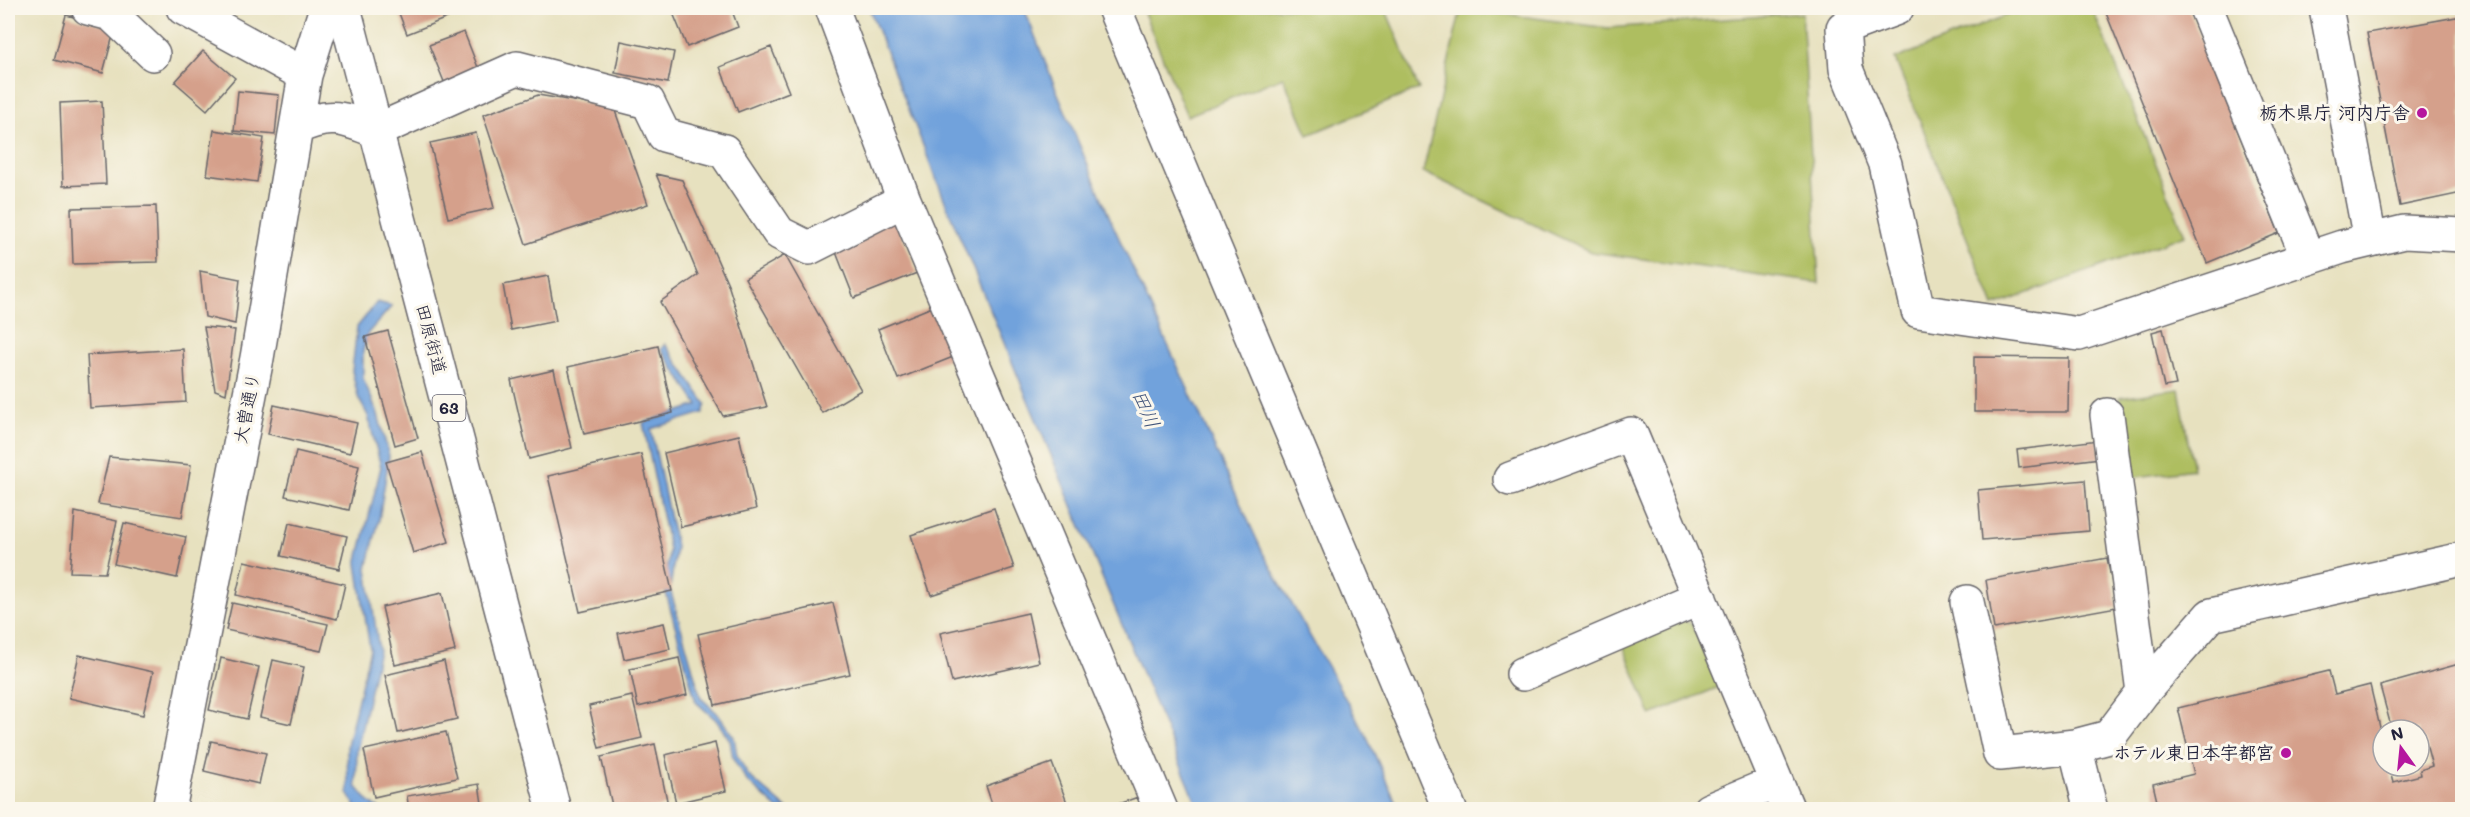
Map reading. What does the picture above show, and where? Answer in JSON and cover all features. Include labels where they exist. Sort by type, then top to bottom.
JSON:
[{"type":"street","points":[[88,8],[111,14],[153,54]]},
{"type":"street","points":[[183,8],[305,75]]},
{"type":"street","name":"大曽通り","points":[[169,810],[257,358],[305,75],[326,8]]},
{"type":"street","name":"田原街道","points":[[344,8],[554,810]]},
{"type":"street","points":[[832,8],[904,200],[1161,810]]},
{"type":"street","points":[[1114,8],[1450,810]]},
{"type":"street","points":[[1898,8],[1843,28],[1846,69],[1885,164],[1918,311],[2079,334],[2308,258],[2370,240],[2404,232],[2463,235]]},
{"type":"street","points":[[2206,8],[2308,258]]},
{"type":"street","points":[[2326,8],[2370,240]]},
{"type":"street","points":[[296,128],[312,120],[329,117],[346,119],[376,131],[517,68],[648,102],[664,135],[724,151],[779,233],[808,248],[904,200]]},
{"type":"street","points":[[2108,415],[2143,692]]},
{"type":"street","points":[[1510,479],[1631,434],[1782,796],[1709,810]]},
{"type":"street","points":[[1967,602],[2000,754],[2075,746],[2109,737],[2143,692],[2211,615],[2463,560]]},
{"type":"street","points":[[1523,674],[1700,598]]},
{"type":"street","points":[[2075,746],[2091,810]]},
{"type":"green space","points":[[1142,8],[1385,8],[1419,89],[1308,135],[1283,77],[1187,116]]},
{"type":"green space","points":[[1461,8],[1608,28],[1802,13],[1819,283],[1591,252],[1423,172]]},
{"type":"green space","points":[[2025,8],[2092,8],[2185,235],[1994,306],[1895,59]]},
{"type":"green space","points":[[2179,389],[2193,469],[2131,478],[2120,397]]},
{"type":"green space","points":[[1681,619],[1692,624],[1719,687],[1651,715],[1622,643]]},
{"type":"water","name":"田川","points":[[869,8],[1024,8],[1113,225],[1263,553],[1365,733],[1399,809],[1199,809],[948,209]]},
{"type":"water","points":[[377,302],[392,306],[368,333],[363,351],[363,378],[378,414],[389,456],[379,520],[367,568],[379,650],[357,750],[356,786],[368,801],[380,809],[357,809],[348,793],[347,745],[370,649],[357,564],[381,467],[368,416],[358,397],[352,371],[357,327]]},
{"type":"water","points":[[665,344],[706,404],[703,413],[651,429],[676,547],[670,589],[701,698],[717,713],[734,737],[737,755],[748,775],[787,809],[778,809],[747,781],[733,759],[730,740],[716,720],[696,702],[665,589],[669,549],[643,423],[698,405],[661,349]]},
{"type":"building","points":[[397,8],[455,8],[457,14],[407,34]]},
{"type":"building","points":[[671,8],[731,8],[738,27],[687,47]]},
{"type":"building","points":[[2104,8],[2188,8],[2279,233],[2207,263]]},
{"type":"building","points":[[66,15],[115,28],[103,73],[54,60]]},
{"type":"building","name":"栃木県庁 河内庁舎","points":[[2462,16],[2462,193],[2400,206],[2367,33]]},
{"type":"building","points":[[464,32],[481,75],[447,89],[429,45]]},
{"type":"building","points":[[621,41],[674,52],[668,83],[615,73]]},
{"type":"building","points":[[771,47],[789,92],[738,112],[720,67]]},
{"type":"building","points":[[203,51],[235,78],[207,110],[175,82]]},
{"type":"building","points":[[238,91],[279,95],[275,135],[234,131]]},
{"type":"building","points":[[538,95],[614,108],[648,204],[526,244],[483,115]]},
{"type":"building","points":[[102,101],[106,184],[63,186],[60,103]]},
{"type":"building","points":[[214,130],[264,138],[257,182],[207,175]]},
{"type":"building","points":[[476,133],[494,208],[448,218],[430,143]]},
{"type":"building","points":[[656,174],[682,180],[728,284],[767,407],[723,416],[660,302],[698,275]]},
{"type":"building","points":[[156,206],[158,262],[73,264],[71,208]]},
{"type":"building","points":[[895,218],[917,273],[854,298],[832,242]]},
{"type":"building","points":[[785,255],[861,390],[822,413],[745,278]]},
{"type":"building","points":[[200,271],[240,279],[235,324],[205,317]]},
{"type":"building","points":[[548,276],[556,321],[511,330],[503,285]]},
{"type":"building","points":[[932,307],[953,357],[898,379],[878,329]]},
{"type":"building","points":[[204,327],[235,330],[226,394],[215,390]]},
{"type":"building","points":[[2163,329],[2176,385],[2164,387],[2152,332]]},
{"type":"building","points":[[388,331],[418,438],[395,445],[365,337]]},
{"type":"building","points":[[658,346],[673,413],[584,434],[568,367]]},
{"type":"building","points":[[183,349],[186,402],[90,408],[87,355]]},
{"type":"building","points":[[1974,357],[2069,358],[2068,412],[1974,412]]},
{"type":"building","points":[[554,370],[572,448],[529,459],[511,380]]},
{"type":"building","points":[[274,405],[357,423],[350,453],[268,434]]},
{"type":"building","points":[[739,435],[756,509],[681,527],[664,453]]},
{"type":"building","points":[[2098,440],[2100,458],[2019,468],[2017,450]]},
{"type":"building","points":[[296,451],[359,466],[349,510],[285,496]]},
{"type":"building","points":[[422,452],[449,542],[413,553],[386,462]]},
{"type":"building","points":[[641,454],[672,591],[580,612],[548,476]]},
{"type":"building","points":[[109,457],[191,465],[182,517],[98,504]]},
{"type":"building","points":[[2085,480],[2089,531],[1982,540],[1978,490]]},
{"type":"building","points":[[994,508],[1014,568],[931,595],[911,535]]},
{"type":"building","points":[[75,512],[117,521],[105,573],[70,572]]},
{"type":"building","points":[[124,523],[186,537],[177,578],[114,564]]},
{"type":"building","points":[[289,523],[347,536],[339,569],[281,556]]},
{"type":"building","points":[[2107,558],[2117,607],[1994,629],[1986,580]]},
{"type":"building","points":[[244,561],[345,584],[337,619],[236,595]]},
{"type":"building","points":[[442,593],[455,651],[395,665],[382,607]]},
{"type":"building","points":[[232,603],[328,624],[321,651],[226,630]]},
{"type":"building","points":[[833,603],[850,674],[715,705],[698,634]]},
{"type":"building","points":[[1028,613],[1039,662],[952,682],[940,633]]},
{"type":"building","points":[[664,623],[670,649],[624,659],[618,633]]},
{"type":"building","points":[[79,655],[153,672],[143,715],[69,698]]},
{"type":"building","points":[[221,658],[259,667],[247,719],[209,710]]},
{"type":"building","points":[[679,658],[687,695],[638,707],[630,669]]},
{"type":"building","points":[[273,660],[304,667],[291,724],[260,717]]},
{"type":"building","points":[[444,661],[457,719],[398,733],[385,675]]},
{"type":"building","name":"ホテル東日本宇都宮","points":[[2459,664],[2462,676],[2462,810],[2435,810],[2433,804],[2411,810],[2159,810],[2153,784],[2194,774],[2178,708],[2329,671],[2335,694],[2370,685],[2378,718],[2371,718],[2371,778],[2392,778],[2393,782],[2409,778],[2431,778],[2431,718],[2389,718],[2380,686]]},
{"type":"building","points":[[632,696],[642,738],[599,748],[589,706]]},
{"type":"building","points":[[446,732],[457,778],[374,797],[364,750]]},
{"type":"building","points":[[211,741],[266,753],[259,784],[204,771]]},
{"type":"building","points":[[715,743],[726,791],[676,803],[665,755]]},
{"type":"building","points":[[655,744],[668,805],[649,810],[613,810],[601,757]]},
{"type":"building","points":[[1052,763],[1069,808],[994,810],[986,786]]},
{"type":"building","points":[[479,784],[483,810],[409,810],[407,796]]},
{"type":"building","points":[[1138,797],[1142,810],[1104,810],[1104,809]]},
{"type":"place","name":"栃木県庁 河内庁舎","points":[[2422,113]]},
{"type":"place","name":"ホテル東日本宇都宮","points":[[2286,753]]}]
